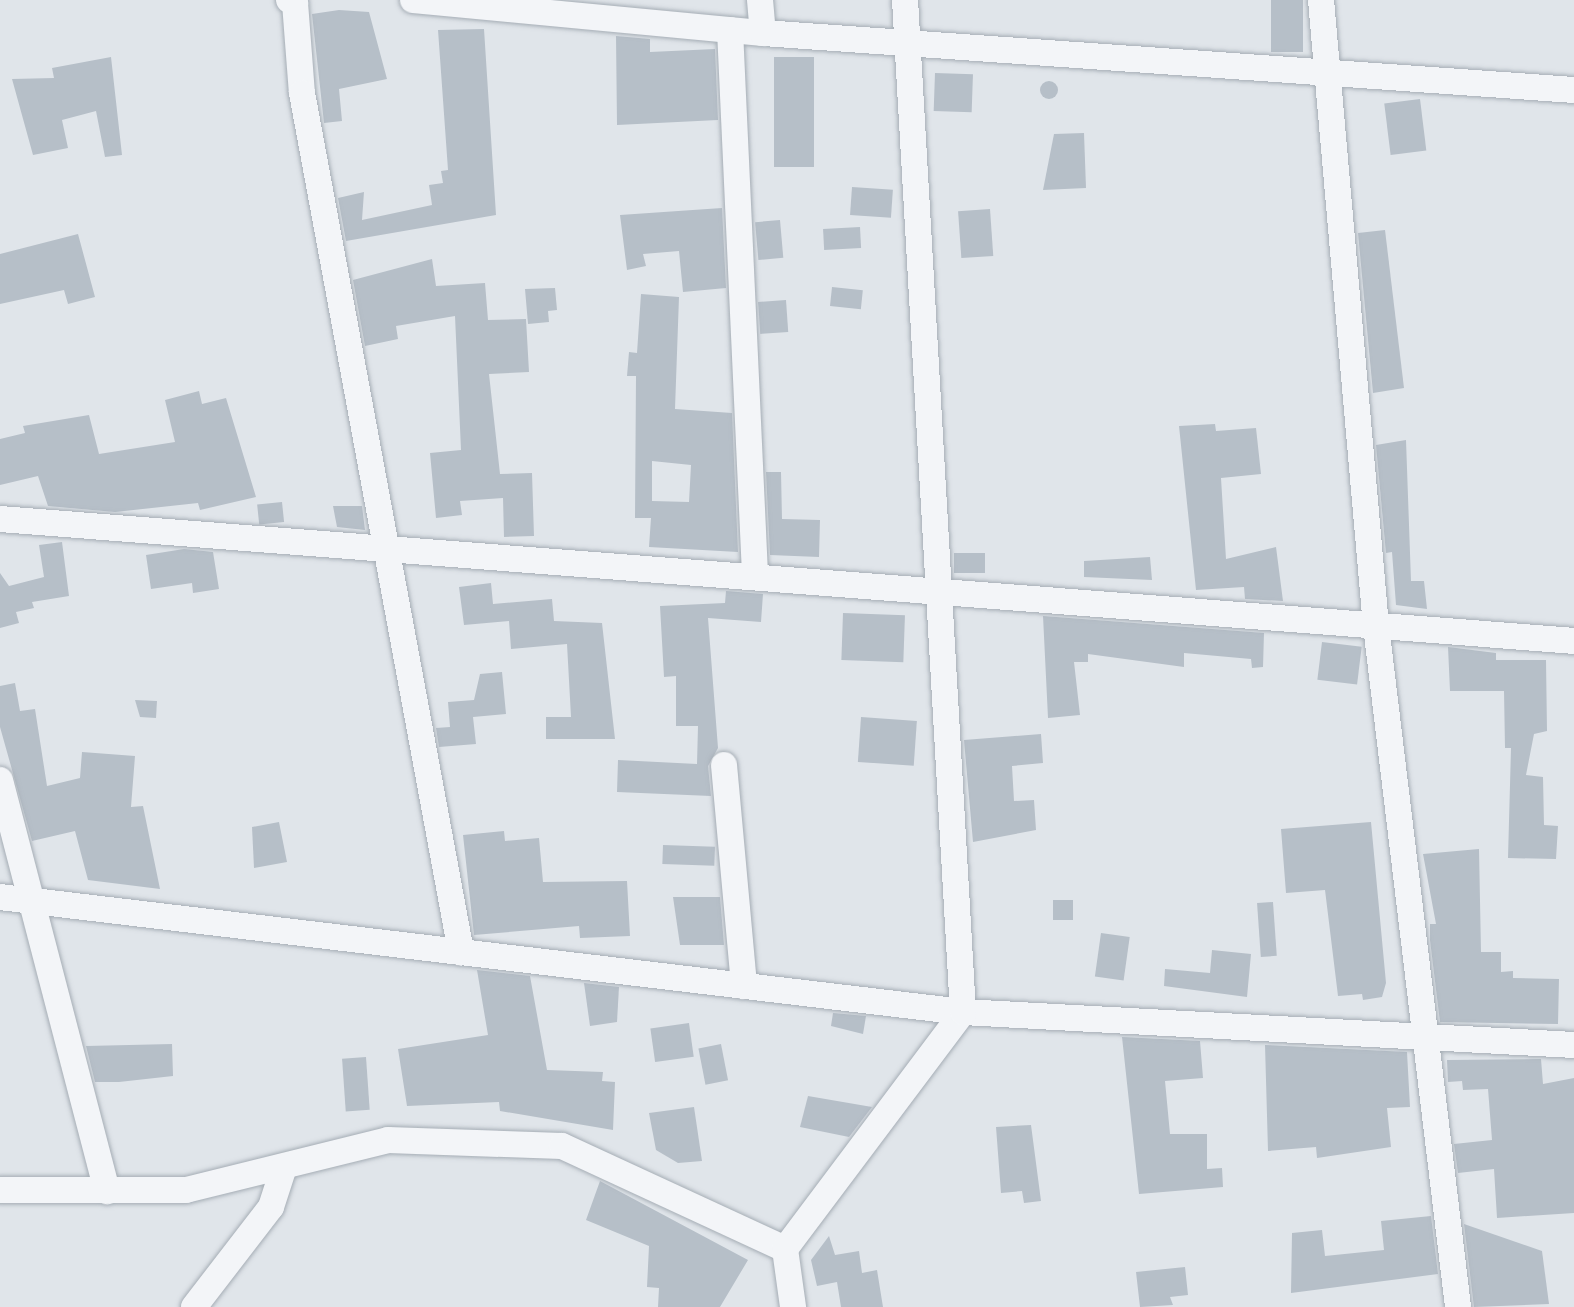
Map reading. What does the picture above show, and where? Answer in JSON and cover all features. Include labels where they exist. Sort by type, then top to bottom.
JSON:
[{"type":"street","points":[[289,0],[391,550],[461,952]]},
{"type":"street","points":[[413,0],[763,33],[906,39],[1574,90]]},
{"type":"street","points":[[760,0],[763,33]]},
{"type":"street","points":[[793,1307],[785,1249],[963,1012],[905,0]]},
{"type":"street","points":[[1321,0],[1331,71],[1376,626],[1421,1031],[1458,1307]]},
{"type":"street","points":[[730,30],[755,575]]},
{"type":"street","points":[[0,519],[755,575],[1574,641]]},
{"type":"street","points":[[724,765],[744,986]]},
{"type":"street","points":[[0,780],[107,1191]]},
{"type":"street","points":[[0,897],[963,1012],[1421,1031],[1574,1045]]},
{"type":"street","points":[[0,1190],[186,1190],[388,1140],[562,1146],[785,1249]]},
{"type":"street","points":[[194,1307],[271,1207],[284,1167]]},
{"type":"building","points":[[1271,0],[1303,0],[1303,52],[1271,52]]},
{"type":"building","points":[[339,10],[369,12],[387,79],[339,89],[342,121],[324,123],[312,14]]},
{"type":"building","points":[[484,29],[496,215],[346,241],[338,198],[364,192],[362,220],[432,205],[429,185],[443,183],[441,171],[448,170],[438,30]]},
{"type":"building","points":[[616,36],[650,39],[650,52],[715,49],[718,120],[617,125]]},
{"type":"building","points":[[111,57],[122,155],[105,157],[96,111],[62,120],[68,148],[33,155],[12,79],[54,78],[52,68]]},
{"type":"building","points":[[774,57],[814,57],[814,167],[774,167]]},
{"type":"building","points":[[935,73],[973,74],[972,112],[934,111]]},
{"type":"building","points":[[1049,81],[1058,90],[1049,99],[1040,90]]},
{"type":"building","points":[[1420,99],[1426,151],[1391,155],[1384,103]]},
{"type":"building","points":[[1084,133],[1086,188],[1043,190],[1054,134]]},
{"type":"building","points":[[852,187],[893,190],[891,218],[850,215]]},
{"type":"building","points":[[722,208],[726,288],[683,292],[679,251],[643,254],[646,266],[627,270],[620,215]]},
{"type":"building","points":[[990,209],[993,256],[961,258],[958,211]]},
{"type":"building","points":[[780,220],[783,258],[758,260],[755,222]]},
{"type":"building","points":[[860,227],[861,248],[824,250],[823,229]]},
{"type":"building","points":[[1385,230],[1404,388],[1373,393],[1358,233]]},
{"type":"building","points":[[78,234],[95,297],[68,304],[64,290],[0,304],[0,254]]},
{"type":"building","points":[[432,259],[436,286],[485,283],[488,320],[526,319],[529,372],[489,374],[500,474],[532,473],[534,536],[504,537],[503,498],[460,501],[462,515],[436,518],[430,453],[461,450],[455,316],[396,326],[398,339],[365,346],[353,280]]},
{"type":"building","points":[[832,287],[863,290],[861,309],[830,306]]},
{"type":"building","points":[[555,288],[557,310],[548,311],[549,322],[528,324],[525,289]]},
{"type":"building","points":[[641,294],[679,297],[675,409],[732,413],[738,552],[649,547],[651,518],[635,518],[636,376],[627,376],[629,352],[637,353]],"holes":[[[652,461],[691,465],[689,502],[652,501]]]},
{"type":"building","points":[[786,300],[788,332],[760,334],[758,302]]},
{"type":"building","points":[[199,391],[202,404],[226,398],[256,497],[200,510],[198,503],[115,512],[48,506],[38,476],[0,485],[0,439],[25,433],[23,426],[89,415],[99,454],[175,442],[165,400]]},
{"type":"building","points":[[1215,424],[1216,431],[1256,428],[1261,474],[1221,478],[1226,559],[1276,547],[1283,601],[1245,599],[1244,587],[1196,590],[1179,426]]},
{"type":"building","points":[[1406,440],[1411,581],[1424,581],[1427,609],[1396,605],[1392,552],[1386,553],[1376,445]]},
{"type":"building","points":[[766,472],[781,472],[782,519],[820,520],[819,557],[770,555]]},
{"type":"building","points":[[282,502],[284,522],[259,525],[257,505]]},
{"type":"building","points":[[333,506],[362,506],[365,530],[337,527]]},
{"type":"building","points":[[62,542],[69,596],[32,602],[34,608],[16,612],[19,623],[0,628],[0,573],[9,586],[44,577],[39,545]]},
{"type":"building","points":[[184,549],[213,552],[219,589],[193,593],[192,583],[151,589],[146,555]]},
{"type":"building","points":[[954,553],[985,553],[985,573],[954,573]]},
{"type":"building","points":[[1150,557],[1152,580],[1084,577],[1084,561]]},
{"type":"building","points":[[491,583],[493,604],[552,599],[554,621],[602,623],[615,739],[546,739],[546,717],[571,717],[567,644],[511,649],[509,621],[464,625],[459,587]]},
{"type":"building","points":[[726,591],[763,594],[761,622],[708,618],[718,748],[708,766],[711,796],[617,792],[618,760],[697,764],[698,726],[676,726],[676,676],[664,677],[660,606],[725,603]]},
{"type":"building","points":[[843,613],[905,615],[903,662],[841,660]]},
{"type":"building","points":[[1043,616],[1264,633],[1263,667],[1252,668],[1251,659],[1184,653],[1184,667],[1088,654],[1088,662],[1074,662],[1080,715],[1048,718]]},
{"type":"building","points":[[1322,642],[1362,647],[1357,685],[1317,680]]},
{"type":"building","points":[[1448,647],[1496,653],[1496,660],[1546,660],[1547,731],[1534,734],[1526,775],[1543,777],[1544,825],[1558,826],[1556,859],[1508,858],[1511,748],[1505,748],[1504,691],[1450,691]]},
{"type":"building","points":[[502,672],[506,714],[473,717],[476,744],[439,747],[436,728],[450,727],[448,702],[474,700],[480,674]]},
{"type":"building","points":[[15,683],[20,711],[35,709],[47,786],[80,778],[82,752],[135,756],[131,807],[143,806],[160,889],[88,880],[75,831],[32,841],[0,727],[0,686]]},
{"type":"building","points":[[135,700],[157,701],[156,718],[140,717]]},
{"type":"building","points":[[861,717],[917,721],[914,766],[858,762]]},
{"type":"building","points":[[1041,734],[1043,763],[1012,766],[1014,801],[1034,800],[1036,830],[973,842],[964,740]]},
{"type":"building","points":[[279,822],[287,862],[254,868],[252,827]]},
{"type":"building","points":[[1371,822],[1386,983],[1382,997],[1363,1000],[1362,994],[1338,996],[1325,890],[1286,893],[1281,829]]},
{"type":"building","points":[[504,831],[505,841],[539,838],[543,882],[627,881],[630,936],[580,938],[579,926],[474,935],[463,835]]},
{"type":"building","points":[[663,845],[715,847],[714,866],[662,864]]},
{"type":"building","points":[[1479,849],[1481,952],[1501,952],[1501,972],[1513,971],[1513,978],[1559,979],[1558,1024],[1440,1022],[1430,940],[1430,924],[1436,924],[1423,854]]},
{"type":"building","points":[[673,897],[720,897],[724,945],[680,945]]},
{"type":"building","points":[[1053,900],[1073,900],[1073,920],[1053,920]]},
{"type":"building","points":[[1273,902],[1277,956],[1261,957],[1257,903]]},
{"type":"building","points":[[1101,933],[1130,937],[1124,981],[1095,977]]},
{"type":"building","points":[[1212,950],[1251,954],[1247,997],[1164,986],[1165,969],[1210,973]]},
{"type":"building","points":[[477,970],[530,976],[547,1070],[603,1072],[602,1081],[615,1082],[613,1130],[500,1111],[499,1102],[407,1106],[398,1049],[488,1035]]},
{"type":"building","points":[[584,983],[619,987],[617,1022],[590,1026]]},
{"type":"building","points":[[833,1013],[866,1016],[863,1034],[831,1026]]},
{"type":"building","points":[[689,1023],[694,1057],[655,1062],[650,1028]]},
{"type":"building","points":[[1122,1037],[1200,1041],[1203,1078],[1165,1081],[1170,1134],[1207,1134],[1207,1169],[1222,1168],[1223,1187],[1139,1194]]},
{"type":"building","points":[[172,1044],[173,1076],[119,1082],[95,1082],[86,1046]]},
{"type":"building","points":[[721,1044],[728,1080],[705,1085],[698,1048]]},
{"type":"building","points":[[1265,1045],[1407,1052],[1410,1107],[1387,1108],[1391,1147],[1317,1158],[1316,1147],[1268,1151]]},
{"type":"building","points":[[366,1057],[370,1110],[346,1112],[342,1059]]},
{"type":"building","points":[[1541,1059],[1543,1084],[1574,1078],[1574,1213],[1497,1218],[1494,1169],[1458,1173],[1454,1144],[1492,1140],[1488,1089],[1463,1090],[1462,1081],[1448,1082],[1447,1060]]},
{"type":"building","points":[[808,1096],[872,1107],[849,1137],[800,1127]]},
{"type":"building","points":[[694,1107],[702,1161],[678,1163],[656,1150],[649,1113]]},
{"type":"building","points":[[1031,1125],[1041,1201],[1024,1203],[1022,1191],[1001,1193],[996,1127]]},
{"type":"building","points":[[600,1181],[748,1260],[720,1307],[658,1307],[659,1288],[647,1287],[649,1246],[586,1220]]},
{"type":"building","points":[[1431,1216],[1438,1274],[1291,1293],[1292,1233],[1322,1230],[1325,1256],[1384,1250],[1381,1221]]},
{"type":"building","points":[[1464,1224],[1542,1251],[1549,1304],[1474,1307]]},
{"type":"building","points":[[829,1236],[835,1255],[859,1251],[862,1273],[877,1270],[883,1307],[841,1307],[837,1282],[817,1286],[811,1260]]},
{"type":"building","points":[[1185,1267],[1188,1295],[1170,1297],[1173,1305],[1140,1307],[1136,1272]]}]
